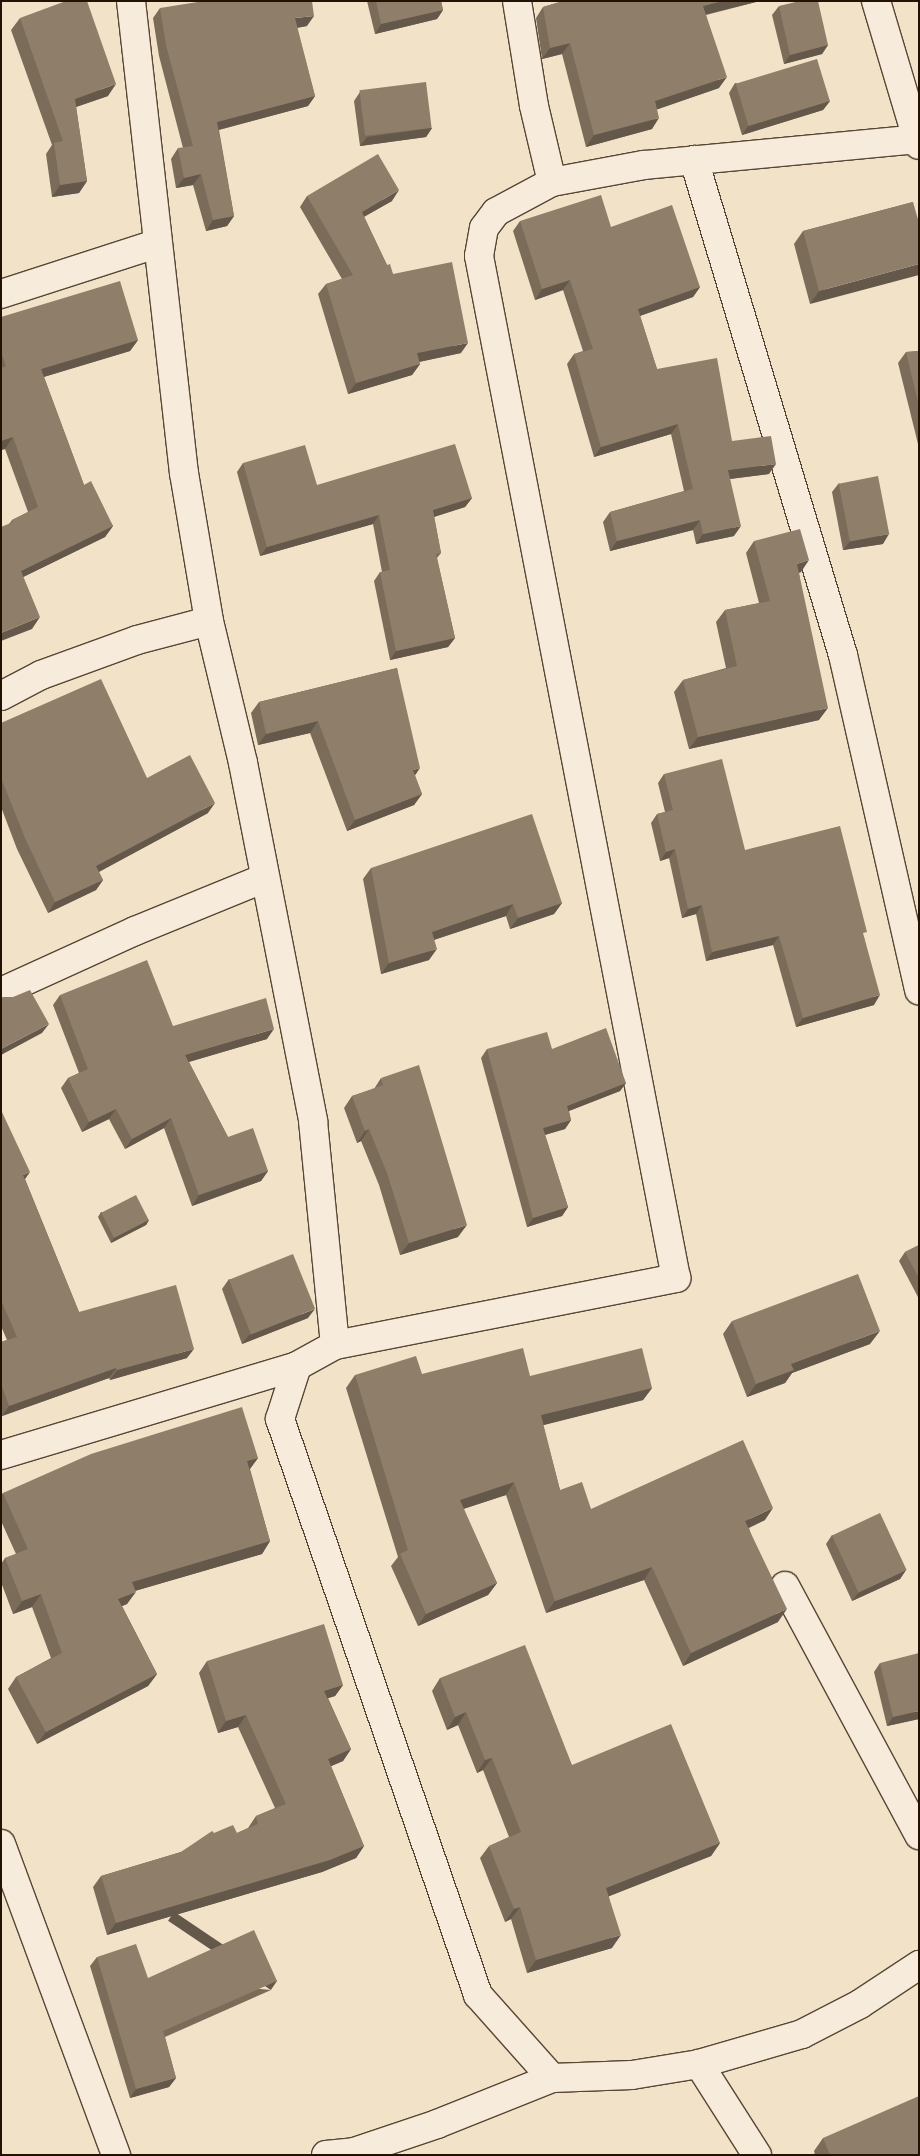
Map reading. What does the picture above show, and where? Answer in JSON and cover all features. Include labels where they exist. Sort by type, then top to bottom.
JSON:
[{"type":"street","points":[[131,1],[156,244],[184,473],[209,621],[243,763],[313,1121],[335,1345]]},
{"type":"street","points":[[517,1],[534,106],[552,182]]},
{"type":"street","points":[[1,1455],[297,1366],[335,1345],[676,1278],[479,256],[484,228],[496,212],[552,182],[644,165],[918,142],[876,1]]},
{"type":"street","points":[[694,160],[843,655],[919,990]]},
{"type":"street","points":[[1,294],[156,244]]},
{"type":"street","points":[[1,696],[41,675],[137,640],[209,621]]},
{"type":"street","points":[[1,992],[135,931],[265,878]]},
{"type":"street","points":[[297,1366],[280,1419],[478,1995],[552,2078]]},
{"type":"street","points":[[785,1586],[919,1835]]},
{"type":"street","points":[[1,1844],[116,2155]]},
{"type":"street","points":[[326,2155],[355,2153],[437,2124],[552,2078],[632,2075],[699,2064],[802,2034],[860,2004],[919,1965]]},
{"type":"street","points":[[699,2064],[757,2155]]},
{"type":"building","points":[[66,1],[87,1],[116,84],[75,99],[87,181],[60,185],[54,143],[63,141],[20,18]]},
{"type":"building","points":[[204,1],[312,1],[314,16],[295,18],[315,96],[217,122],[234,216],[213,220],[201,174],[184,178],[178,148],[193,146],[166,45],[160,8]]},
{"type":"building","points":[[376,1],[441,1],[443,10],[381,24]]},
{"type":"building","points":[[563,1],[723,1],[703,6],[727,77],[655,101],[659,118],[594,135],[570,43],[550,48],[543,7]]},
{"type":"building","points":[[800,1],[818,1],[828,45],[790,55],[779,6]]},
{"type":"building","points":[[817,59],[830,101],[749,126],[736,84]]},
{"type":"building","points":[[426,82],[432,128],[365,136],[359,90]]},
{"type":"building","points":[[378,154],[399,190],[362,212],[387,265],[390,264],[393,274],[452,262],[468,343],[417,353],[420,364],[356,383],[326,284],[353,275],[307,196]]},
{"type":"building","points":[[601,195],[611,227],[672,205],[700,287],[638,309],[657,369],[717,358],[732,441],[771,436],[776,464],[728,470],[741,526],[703,534],[700,520],[617,541],[610,512],[693,489],[678,424],[601,447],[574,354],[593,349],[570,280],[542,289],[520,221]]},
{"type":"building","points":[[913,202],[919,223],[919,264],[819,291],[803,231]]},
{"type":"building","points":[[120,281],[138,340],[41,369],[84,485],[91,481],[113,526],[21,571],[40,617],[1,633],[1,527],[38,507],[13,437],[1,441],[1,368],[6,366],[1,352],[1,317]]},
{"type":"building","points":[[919,351],[919,406],[906,352]]},
{"type":"building","points":[[455,444],[472,498],[433,510],[441,553],[436,554],[455,638],[396,651],[380,572],[390,570],[379,515],[267,547],[243,463],[305,445],[317,485]]},
{"type":"building","points":[[878,476],[889,534],[850,542],[839,484]]},
{"type":"building","points":[[800,529],[809,560],[797,564],[828,708],[698,737],[683,680],[737,666],[725,610],[770,601],[754,541]]},
{"type":"building","points":[[397,668],[420,768],[413,770],[422,794],[355,820],[318,721],[266,734],[259,702]]},
{"type":"building","points":[[101,679],[147,778],[190,755],[215,803],[96,866],[103,880],[55,902],[25,838],[1,778],[1,723]]},
{"type":"building","points":[[722,759],[745,850],[840,826],[867,932],[863,933],[880,995],[803,1018],[779,936],[712,952],[702,905],[688,909],[675,849],[666,852],[657,814],[673,810],[664,774]]},
{"type":"building","points":[[532,814],[562,903],[518,918],[513,904],[432,932],[437,949],[389,963],[371,868]]},
{"type":"building","points":[[147,960],[173,1026],[266,998],[274,1029],[185,1055],[228,1137],[253,1128],[268,1171],[199,1195],[171,1118],[132,1139],[116,1109],[89,1122],[68,1078],[88,1069],[60,995]]},
{"type":"building","points":[[30,990],[49,1024],[1,1049],[1,998],[13,997]]},
{"type":"building","points":[[606,1028],[626,1083],[567,1106],[571,1120],[543,1128],[568,1207],[533,1218],[487,1049],[547,1032],[552,1049]]},
{"type":"building","points":[[419,1065],[467,1225],[409,1243],[387,1173],[369,1129],[365,1131],[352,1096],[383,1085],[381,1078]]},
{"type":"building","points":[[1,1110],[30,1172],[23,1175],[79,1312],[176,1285],[194,1349],[117,1370],[116,1368],[9,1406],[1,1384],[1,1342],[17,1337],[1,1300]]},
{"type":"building","points":[[136,1195],[149,1220],[114,1238],[101,1213]]},
{"type":"building","points":[[919,1245],[919,1278],[905,1252]]},
{"type":"building","points":[[293,1254],[315,1309],[251,1335],[229,1280]]},
{"type":"building","points":[[858,1274],[880,1331],[791,1364],[794,1370],[756,1384],[732,1321]]},
{"type":"building","points":[[523,1348],[530,1376],[642,1348],[652,1388],[541,1415],[560,1490],[582,1482],[591,1509],[743,1440],[773,1508],[745,1521],[787,1609],[691,1653],[652,1567],[555,1601],[514,1482],[460,1500],[497,1583],[426,1614],[400,1554],[408,1550],[355,1375],[416,1356],[422,1374]]},
{"type":"building","points":[[242,1407],[258,1458],[247,1461],[270,1541],[132,1582],[136,1592],[118,1599],[157,1674],[46,1732],[16,1677],[62,1653],[41,1594],[22,1601],[5,1558],[28,1549],[3,1493],[91,1454]]},
{"type":"building","points":[[880,1513],[907,1570],[859,1592],[832,1535]]},
{"type":"building","points":[[324,1624],[343,1685],[324,1691],[351,1749],[328,1759],[364,1846],[330,1860],[116,1923],[101,1876],[181,1852],[212,1831],[214,1833],[233,1825],[237,1833],[258,1824],[256,1816],[286,1804],[246,1715],[226,1721],[207,1661]]},
{"type":"building","points":[[525,1645],[572,1765],[671,1724],[720,1843],[606,1888],[621,1935],[536,1960],[520,1907],[514,1909],[489,1846],[521,1832],[492,1758],[485,1760],[466,1712],[455,1717],[440,1678]]},
{"type":"building","points":[[919,1653],[919,1711],[893,1717],[880,1663]]},
{"type":"building","points":[[254,1930],[277,1981],[163,2031],[176,2078],[136,2089],[97,1957],[136,1944],[148,1978]]},
{"type":"building","points":[[919,2096],[919,2155],[830,2155],[823,2138]]}]
